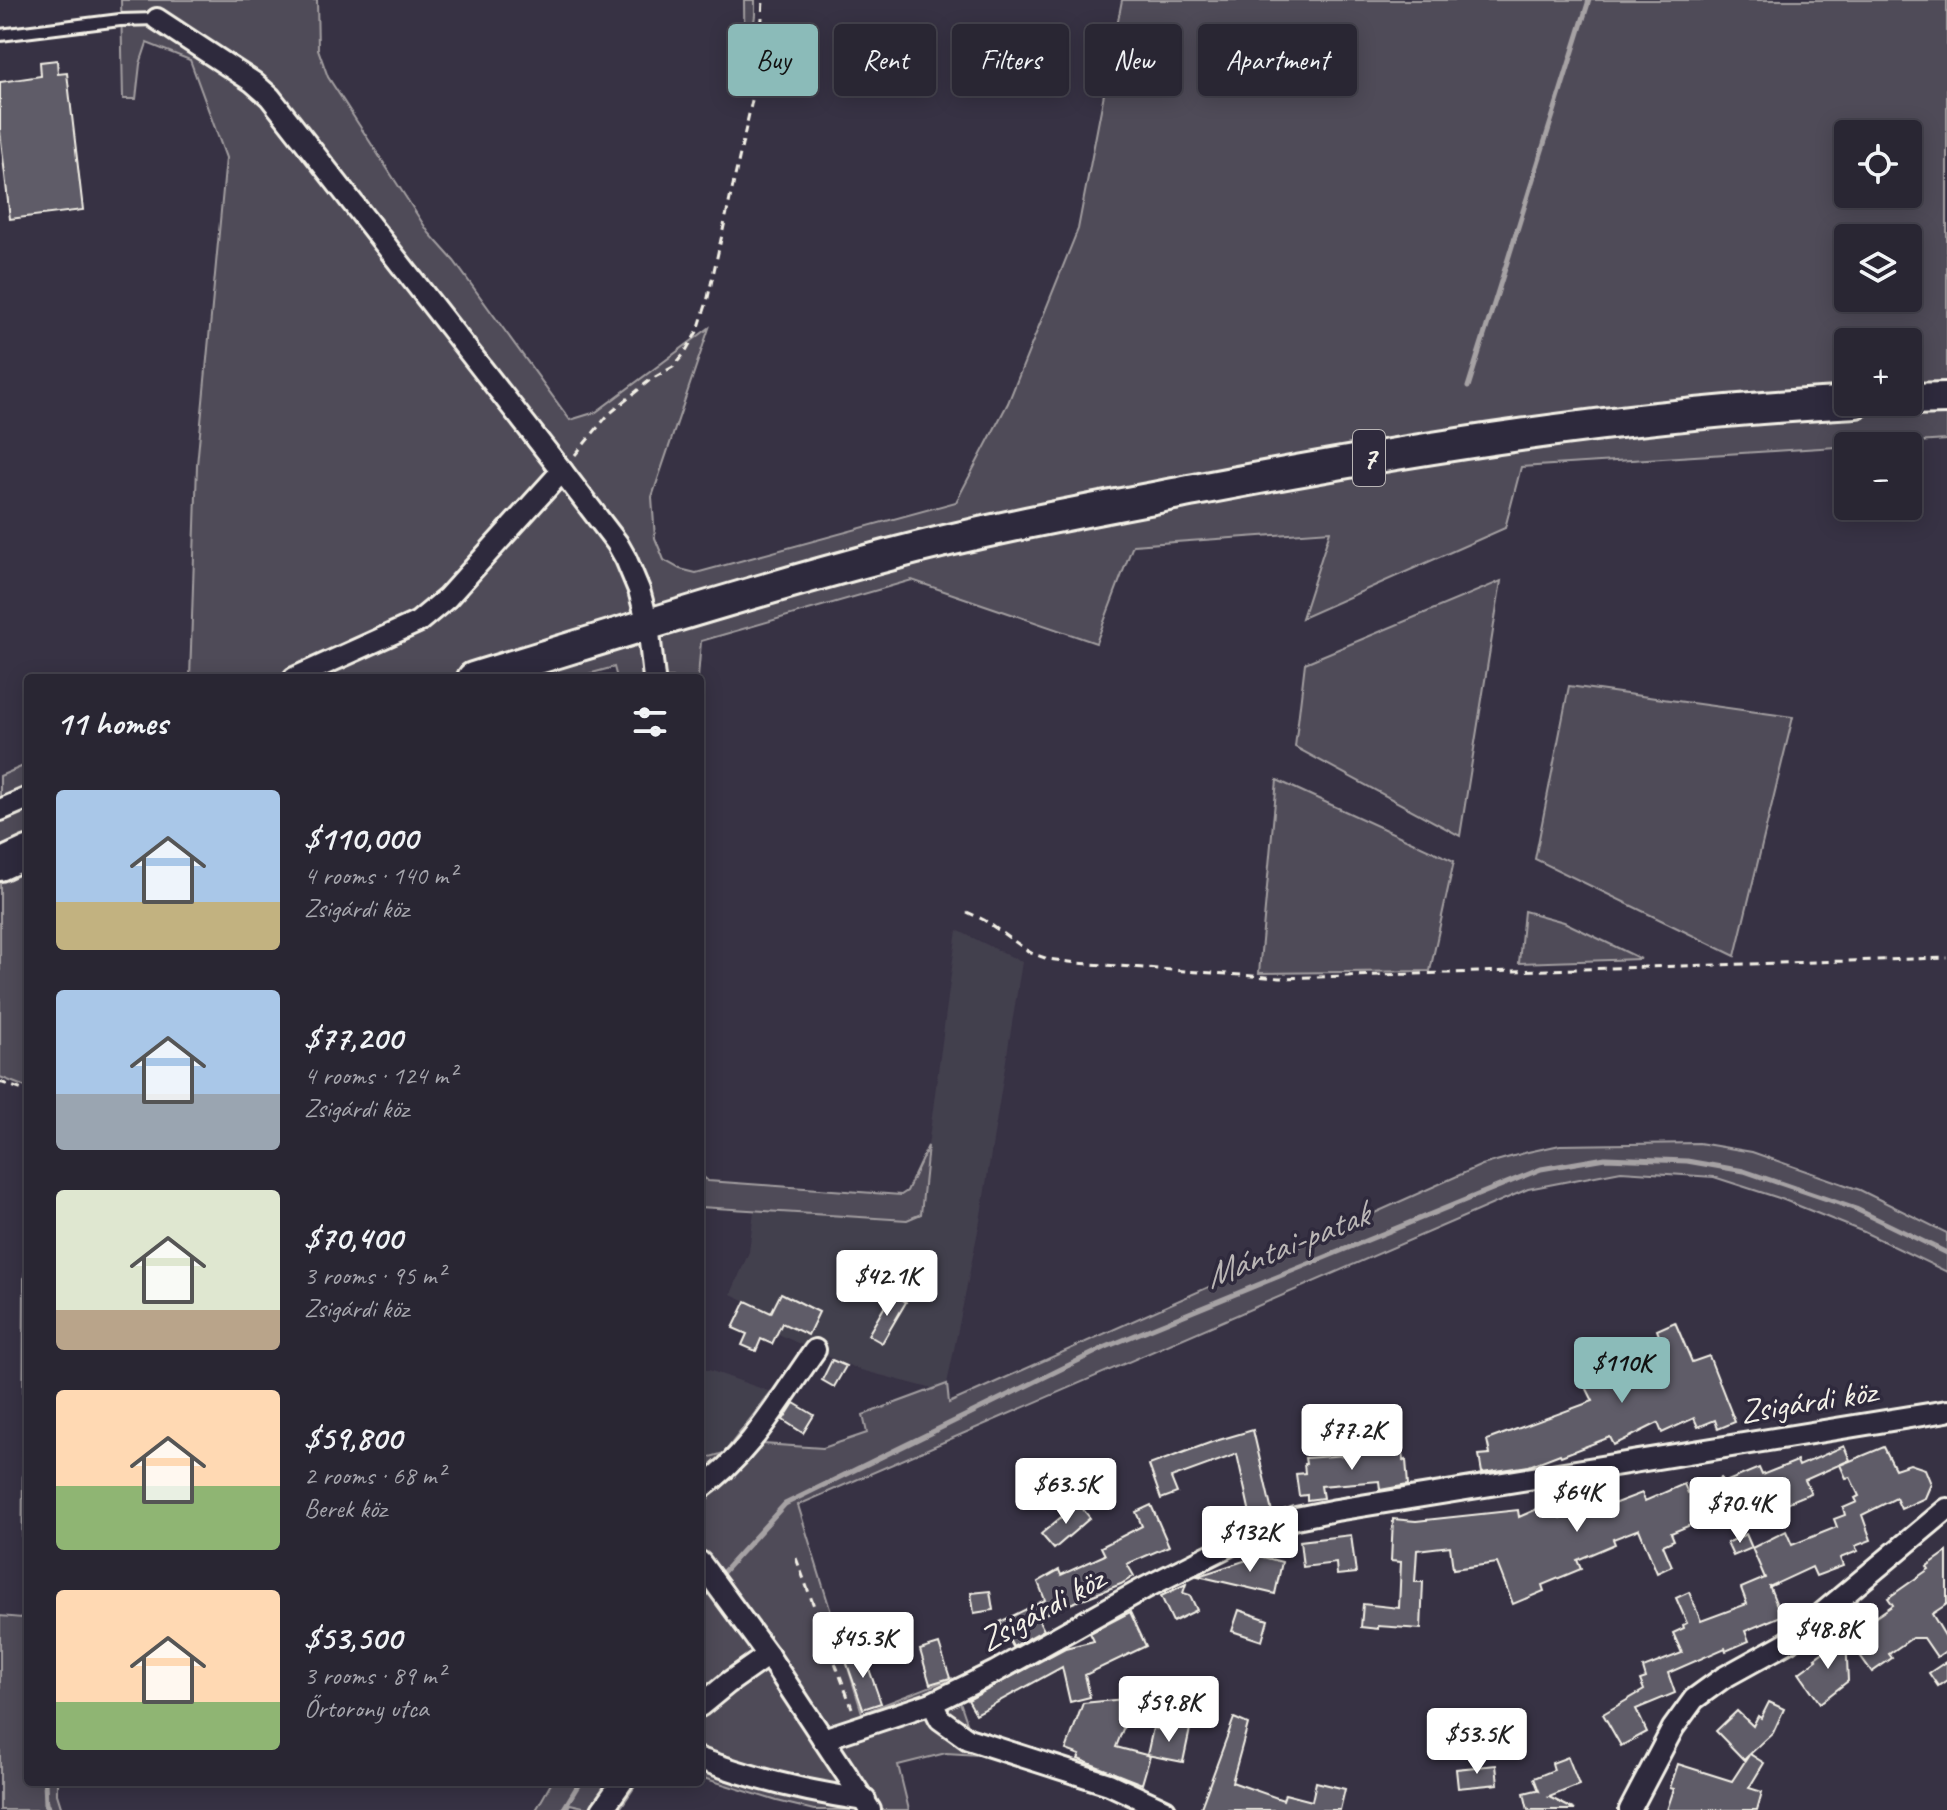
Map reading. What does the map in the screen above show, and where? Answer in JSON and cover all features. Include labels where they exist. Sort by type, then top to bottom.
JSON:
[{"type":"main road","points":[[1922,399],[1947,398]]},
{"type":"main road","name":"7","points":[[486,674],[888,555],[1008,526],[1314,467],[1623,421],[1834,403]]},
{"type":"main road","points":[[0,865],[24,854]]},
{"type":"street","points":[[157,19],[253,82],[270,97],[617,543],[639,590],[648,624],[654,674]]},
{"type":"street","points":[[303,674],[418,622],[447,598],[562,471]]},
{"type":"street","points":[[0,810],[24,800]]},
{"type":"street","points":[[704,1486],[747,1446],[815,1350]]},
{"type":"street","name":"Zsigárdi köz","points":[[823,1739],[932,1703],[1233,1543],[1296,1518],[1947,1411]]},
{"type":"street","points":[[1630,1810],[1673,1728],[1694,1699],[1723,1678],[1788,1642],[1947,1509]]},
{"type":"street","points":[[704,1567],[768,1655],[867,1805]]},
{"type":"street","points":[[704,1703],[768,1655]]},
{"type":"street","points":[[932,1703],[940,1719],[968,1739],[1109,1784],[1165,1810]]},
{"type":"street","points":[[704,1760],[772,1783],[867,1805]]},
{"type":"street","points":[[602,1810],[619,1786]]},
{"type":"lane","points":[[0,35],[120,20],[157,19]]},
{"type":"path","points":[[562,471],[608,415],[650,380],[673,367],[698,330],[759,69],[763,0]]},
{"type":"path","points":[[967,912],[984,920],[1031,953],[1048,959],[1280,978],[1947,958]]},
{"type":"path","points":[[0,1082],[24,1091]]},
{"type":"path","points":[[796,1558],[849,1704],[864,1725]]},
{"type":"shaded area","points":[[121,0],[317,0],[318,49],[328,77],[429,233],[454,261],[570,420],[596,412],[709,328],[652,497],[655,538],[664,560],[696,573],[956,502],[1008,403],[1078,229],[1104,96],[1182,96],[1182,24],[1117,24],[1122,0],[1947,0],[1947,440],[1922,442],[1922,432],[1834,432],[1834,447],[1521,467],[1505,528],[1302,618],[1330,531],[1133,545],[1096,643],[912,580],[701,641],[698,674],[616,674],[614,667],[589,674],[190,674],[197,465],[226,158],[190,60],[147,43],[140,64],[136,99],[123,99]]},
{"type":"shaded area","points":[[744,0],[755,0],[754,24],[744,24]]},
{"type":"shaded area","points":[[1501,581],[1460,836],[1295,747],[1305,663]]},
{"type":"shaded area","points":[[1569,686],[1793,717],[1735,956],[1535,859]]},
{"type":"shaded area","points":[[24,766],[24,1086],[0,1077],[0,776]]},
{"type":"shaded area","points":[[1277,780],[1454,861],[1430,971],[1259,973]]},
{"type":"shaded area","points":[[1524,911],[1564,922],[1641,959],[1519,963]]},
{"type":"shaded area","points":[[957,930],[1022,962],[980,1221],[947,1384],[933,1389],[861,1370],[821,1354],[753,1322],[759,1307],[731,1294],[749,1252],[754,1211],[907,1220],[921,1214]]},
{"type":"shaded area","points":[[1699,1143],[1752,1152],[1860,1190],[1947,1233],[1947,1272],[1864,1232],[1779,1198],[1714,1177],[1621,1171],[1528,1189],[798,1505],[862,1713],[952,1678],[978,1755],[946,1753],[898,1765],[909,1810],[814,1810],[704,1778],[704,1459],[724,1453],[771,1392],[788,1399],[763,1444],[823,1448],[867,1433],[863,1415],[947,1384],[949,1403],[1482,1165],[1560,1145]]},
{"type":"shaded area","points":[[928,1146],[921,1214],[907,1220],[704,1207],[704,1178],[708,1181],[901,1195],[907,1191]]},
{"type":"shaded area","points":[[24,1279],[24,1786],[57,1786],[62,1810],[0,1810],[0,1616],[22,1618]]},
{"type":"shaded area","points":[[704,1370],[771,1392],[723,1453],[704,1459]]},
{"type":"shaded area","points":[[550,1786],[635,1786],[619,1810],[596,1810],[570,1804],[567,1810],[536,1810]]},
{"type":"building","points":[[57,60],[58,74],[67,73],[83,210],[10,219],[0,131],[0,82],[41,76],[40,62]]},
{"type":"building","points":[[781,1293],[819,1312],[808,1335],[782,1323],[772,1344],[761,1339],[756,1351],[742,1345],[747,1334],[733,1328],[746,1301],[771,1313]]},
{"type":"building","points":[[892,1294],[906,1302],[882,1343],[868,1335]]},
{"type":"building","points":[[1675,1322],[1692,1362],[1709,1356],[1735,1422],[1718,1429],[1715,1420],[1698,1427],[1694,1418],[1662,1433],[1658,1423],[1614,1445],[1610,1437],[1529,1466],[1482,1473],[1479,1455],[1490,1454],[1487,1440],[1593,1401],[1582,1379],[1633,1355],[1632,1352],[1660,1338],[1657,1330]]},
{"type":"building","points":[[832,1360],[846,1366],[834,1387],[822,1380]]},
{"type":"building","points":[[794,1403],[814,1415],[803,1433],[783,1420]]},
{"type":"building","points":[[1253,1430],[1272,1512],[1251,1518],[1237,1454],[1171,1478],[1177,1493],[1161,1499],[1149,1465]]},
{"type":"building","points":[[1844,1446],[1850,1460],[1805,1480],[1811,1493],[1752,1517],[1746,1502],[1671,1533],[1674,1540],[1663,1545],[1672,1566],[1657,1573],[1639,1529],[1613,1539],[1615,1544],[1577,1560],[1581,1569],[1542,1585],[1544,1591],[1513,1604],[1497,1563],[1453,1569],[1450,1546],[1417,1550],[1415,1582],[1423,1582],[1421,1629],[1361,1627],[1363,1604],[1399,1608],[1401,1562],[1391,1561],[1393,1519],[1416,1521],[1518,1510],[1519,1517],[1553,1502],[1560,1518],[1597,1502],[1600,1509],[1642,1493],[1645,1501],[1684,1484],[1688,1493],[1721,1478],[1723,1483],[1759,1468],[1762,1475],[1797,1461],[1799,1466]]},
{"type":"building","points":[[1884,1447],[1895,1469],[1910,1464],[1925,1469],[1931,1484],[1925,1498],[1901,1509],[1896,1498],[1862,1515],[1871,1540],[1855,1546],[1858,1551],[1840,1558],[1843,1566],[1816,1576],[1812,1567],[1770,1587],[1781,1616],[1745,1631],[1749,1641],[1668,1673],[1675,1693],[1636,1709],[1647,1732],[1621,1746],[1603,1714],[1644,1690],[1640,1680],[1646,1678],[1643,1668],[1682,1653],[1673,1633],[1687,1623],[1676,1598],[1689,1592],[1701,1621],[1747,1604],[1741,1588],[1765,1578],[1752,1548],[1786,1531],[1792,1545],[1837,1527],[1834,1519],[1845,1515],[1843,1508],[1857,1502],[1855,1498],[1859,1496],[1840,1465]]},
{"type":"building","points":[[1403,1451],[1408,1485],[1380,1490],[1379,1481],[1321,1486],[1323,1498],[1307,1500],[1307,1495],[1299,1496],[1296,1474],[1305,1473],[1305,1458]]},
{"type":"building","points":[[1078,1503],[1090,1518],[1054,1549],[1041,1534]]},
{"type":"building","points":[[1151,1505],[1169,1546],[1127,1564],[1134,1576],[1121,1584],[1037,1617],[1044,1630],[1013,1647],[1000,1622],[1045,1600],[1038,1582],[1059,1570],[1061,1575],[1105,1555],[1101,1547],[1142,1526],[1136,1512]]},
{"type":"building","points":[[1746,1534],[1752,1548],[1733,1556],[1727,1543]]},
{"type":"building","points":[[1351,1535],[1356,1573],[1337,1575],[1336,1563],[1303,1567],[1300,1541]]},
{"type":"building","points":[[1947,1552],[1947,1604],[1932,1614],[1947,1639],[1947,1650],[1937,1657],[1924,1638],[1912,1638],[1889,1654],[1892,1658],[1872,1672],[1844,1633],[1858,1623],[1860,1625],[1865,1620],[1867,1623],[1893,1605],[1888,1598]]},
{"type":"building","points":[[1259,1556],[1282,1562],[1275,1594],[1198,1576]]},
{"type":"building","points":[[1186,1584],[1183,1593],[1190,1595],[1197,1610],[1173,1622],[1161,1596]]},
{"type":"building","points":[[990,1591],[993,1610],[974,1613],[971,1593]]},
{"type":"building","points":[[1239,1610],[1268,1620],[1262,1641],[1232,1631]]},
{"type":"building","points":[[1130,1612],[1146,1646],[1085,1675],[1090,1697],[1070,1702],[1062,1667],[976,1714],[968,1700],[1065,1648],[1094,1641],[1090,1633]]},
{"type":"building","points":[[1846,1636],[1848,1681],[1820,1703],[1799,1673]]},
{"type":"building","points":[[939,1644],[950,1678],[930,1684],[920,1650]]},
{"type":"building","points":[[863,1652],[881,1703],[863,1709],[845,1658]]},
{"type":"building","points":[[1947,1661],[1947,1680],[1938,1686],[1929,1673]]},
{"type":"building","points":[[1135,1698],[1132,1716],[1128,1716],[1116,1747],[1150,1756],[1142,1784],[1078,1759],[1080,1755],[1066,1750],[1083,1703]]},
{"type":"building","points":[[1769,1702],[1784,1709],[1773,1733],[1750,1754],[1764,1763],[1749,1788],[1762,1792],[1757,1810],[1667,1810],[1678,1764],[1732,1781],[1749,1755],[1744,1760],[1716,1731],[1737,1711],[1753,1726]]},
{"type":"building","points":[[1234,1718],[1248,1724],[1232,1782],[1283,1800],[1285,1794],[1312,1801],[1316,1782],[1345,1789],[1340,1810],[1200,1810]]},
{"type":"building","points":[[1174,1726],[1190,1729],[1183,1762],[1147,1755],[1153,1728],[1173,1732]]},
{"type":"building","points":[[1568,1757],[1579,1785],[1549,1797],[1575,1810],[1528,1810],[1524,1793],[1539,1791],[1534,1778],[1554,1770],[1552,1763]]},
{"type":"building","points":[[1496,1765],[1498,1784],[1458,1788],[1456,1769]]},
{"type":"waterway","points":[[1468,387],[1589,0]]},
{"type":"waterway","name":"Mántai-patak","points":[[717,1579],[785,1504],[1106,1347],[1541,1169],[1605,1158],[1687,1161],[1744,1171],[1856,1209],[1947,1253]]},
{"type":"waterway","name":"Mántai-patak","points":[[704,1594],[710,1587]]},
{"type":"waterway","points":[[45,1786],[46,1804],[50,1810]]},
{"type":"waterway","name":"Mántai-patak","points":[[563,1810],[578,1786]]}]
